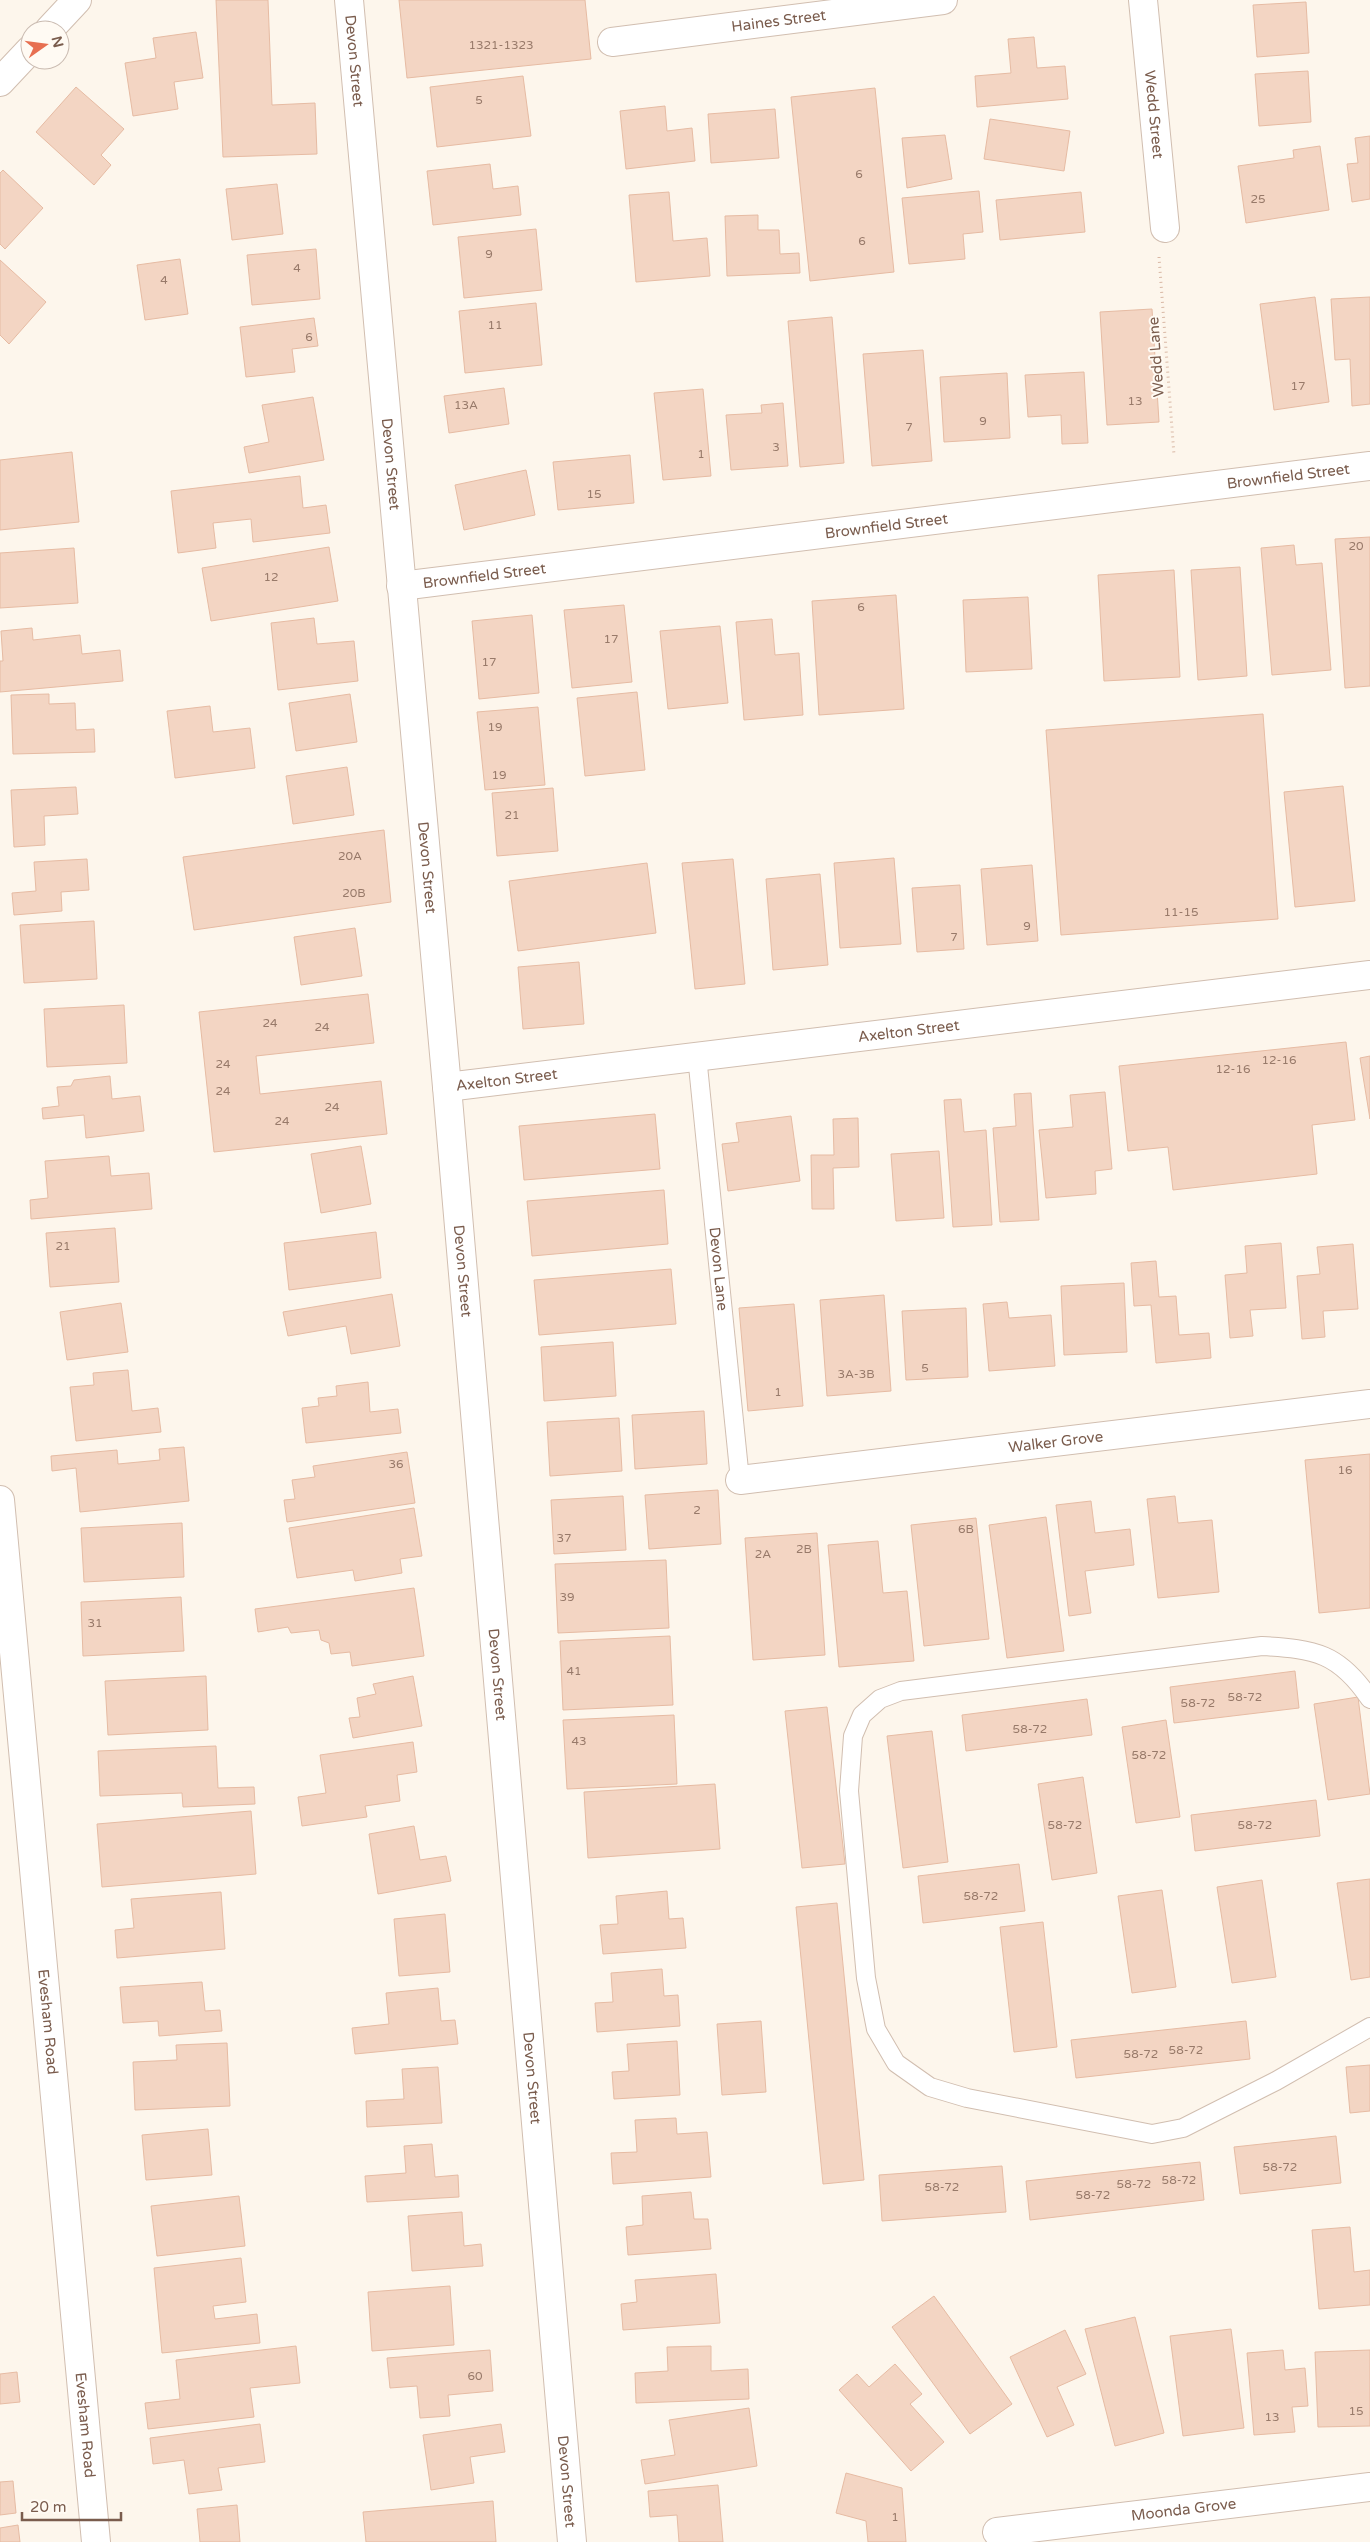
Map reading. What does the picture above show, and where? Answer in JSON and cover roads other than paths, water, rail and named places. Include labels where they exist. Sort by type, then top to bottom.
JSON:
[{"type":"street","points":[[58,20],[77,0]]},
{"type":"street","name":"Devon Street","points":[[349,0],[447,1087],[572,2542]]},
{"type":"street","name":"Haines Street","points":[[612,42],[943,0]]},
{"type":"street","name":"Wedd Street","points":[[1143,0],[1165,228]]},
{"type":"street","points":[[0,82],[20,61]]},
{"type":"street","name":"Brownfield Street","points":[[401,586],[1370,466]]},
{"type":"street","name":"Axelton Street","points":[[447,1087],[1370,975]]},
{"type":"street","name":"Walker Grove","points":[[740,1480],[1370,1404]]},
{"type":"street","name":"Evesham Road","points":[[0,1500],[96,2542]]},
{"type":"street","name":"Moonda Grove","points":[[997,2532],[1370,2487]]},
{"type":"lane","name":"Devon Lane","points":[[697,1056],[740,1480]]},
{"type":"lane","points":[[1370,1699],[1356,1678],[1335,1661],[1303,1648],[1262,1646],[901,1690],[880,1699],[862,1715],[853,1736],[850,1790],[866,1978],[876,2029],[896,2063],[930,2087],[967,2098],[1152,2134],[1183,2128],[1276,2081],[1370,2026]]}]
